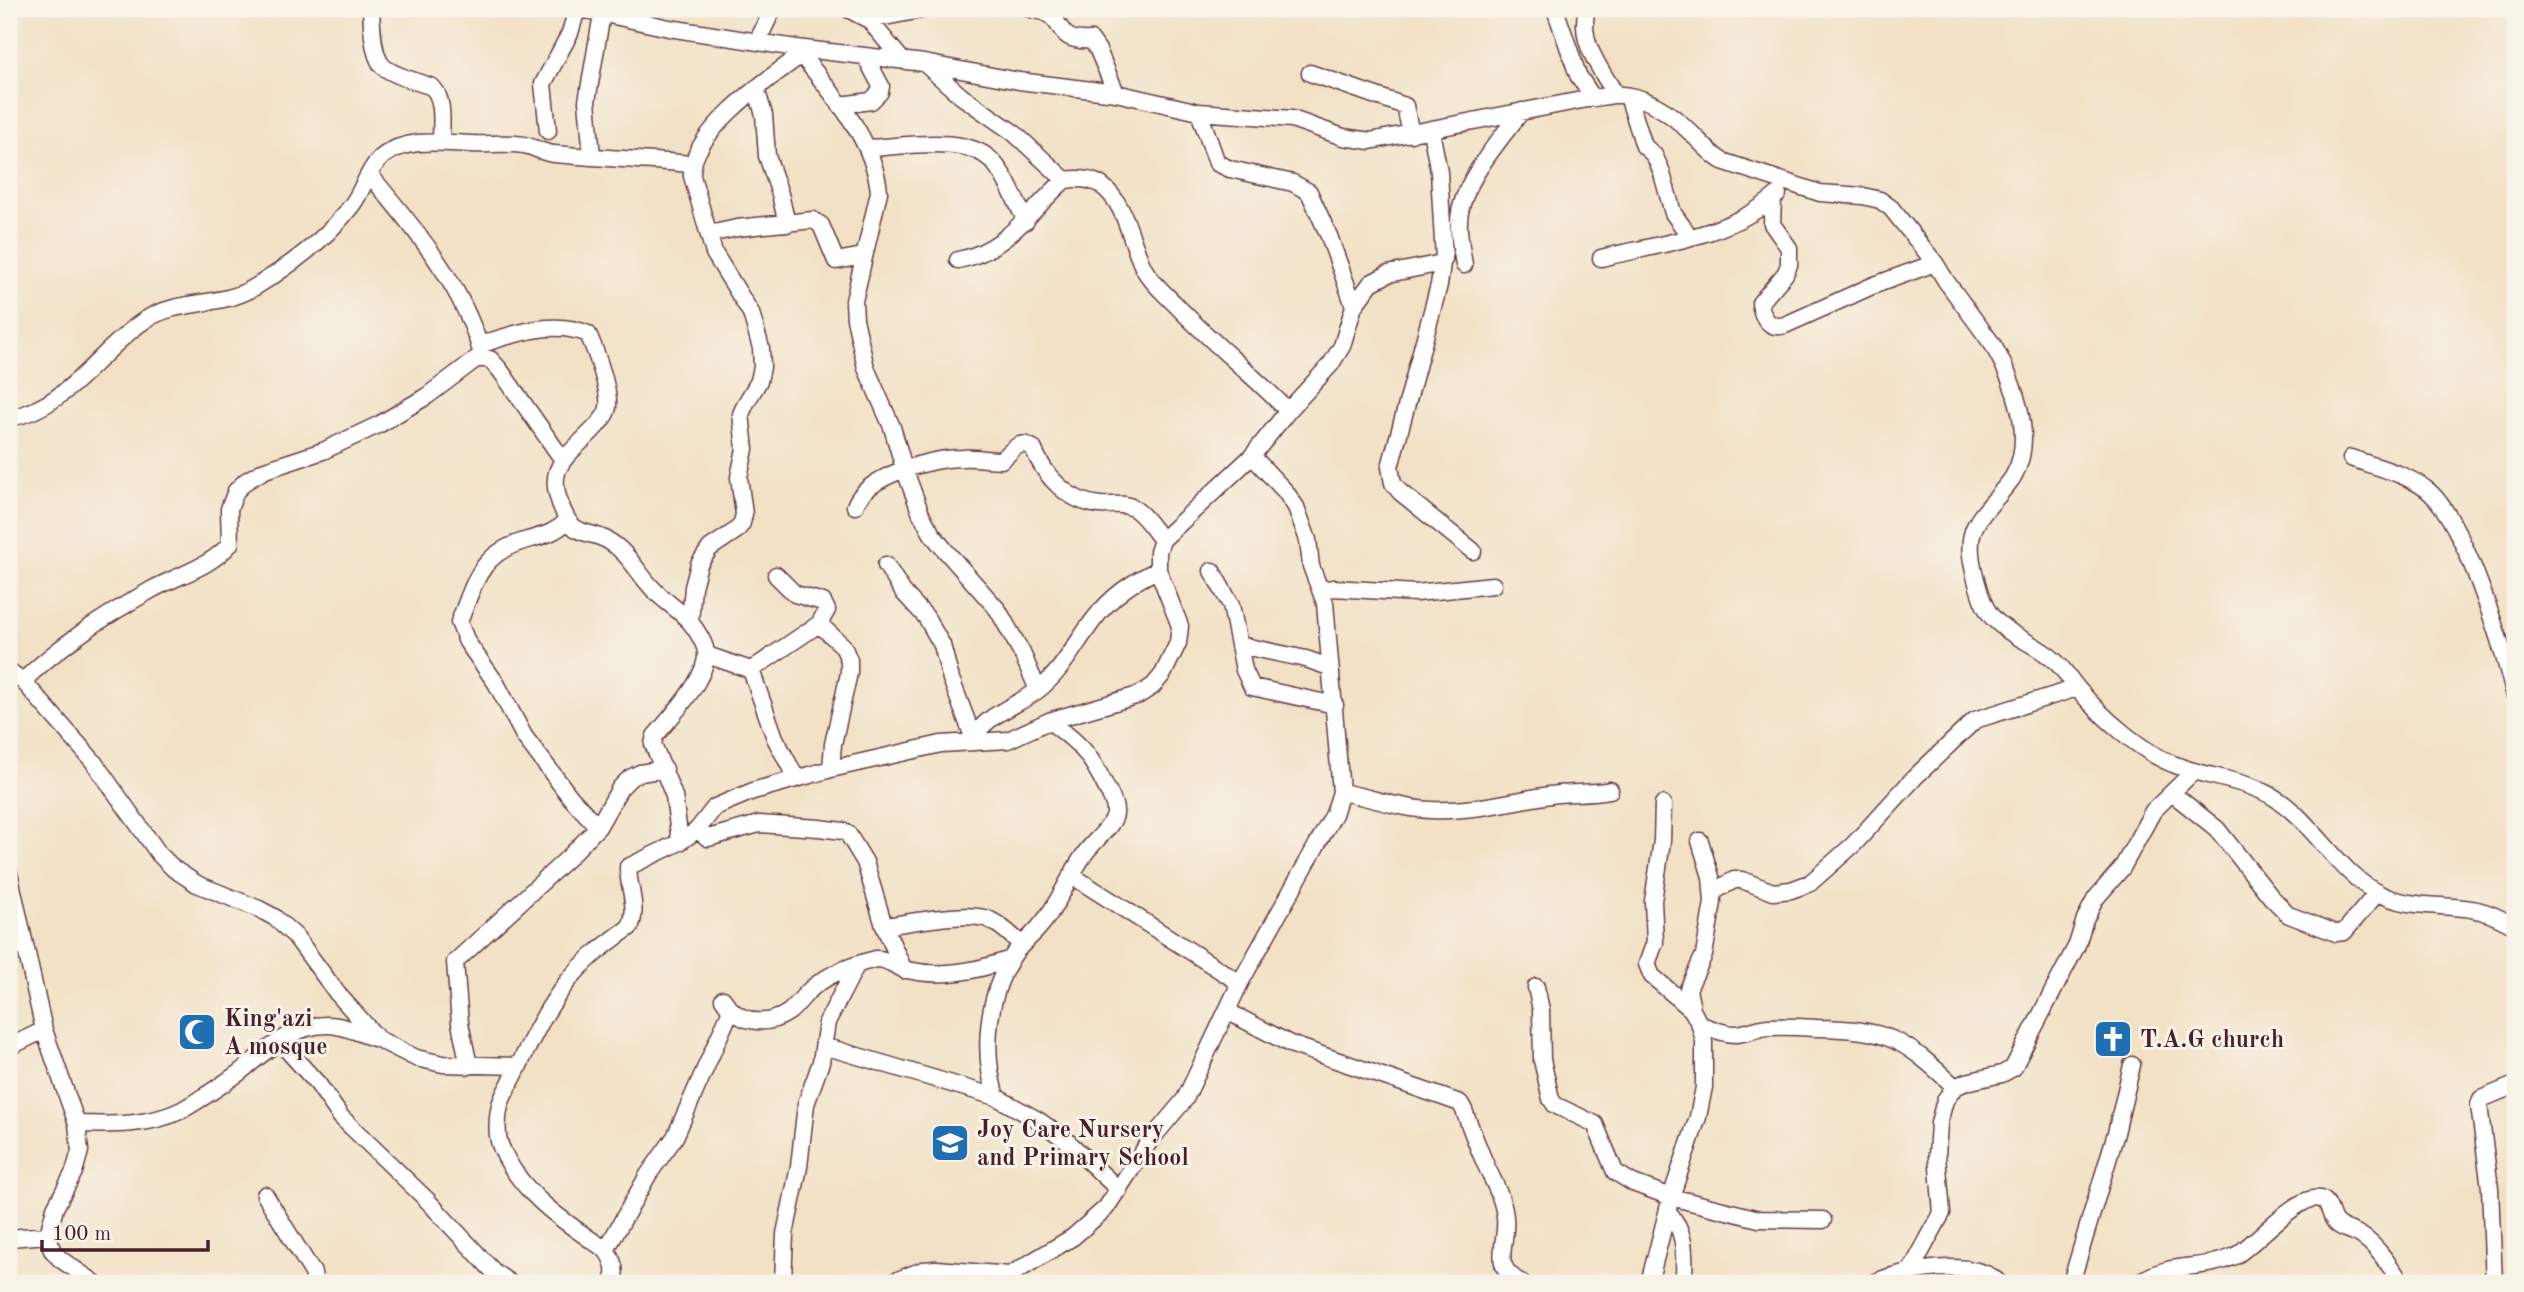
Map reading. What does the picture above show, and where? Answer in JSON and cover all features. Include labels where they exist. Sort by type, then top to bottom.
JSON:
[{"type":"street","points":[[371,9],[378,56],[382,64],[389,71],[437,90],[440,100],[441,141]]},
{"type":"street","points":[[548,131],[543,84],[580,9],[798,51],[924,63],[1019,81],[1116,93],[1199,112],[1292,119],[1343,138],[1370,141],[1593,98],[1622,95],[1663,110],[1722,161],[1820,192],[1880,200],[1891,208],[1936,263],[2005,366],[2019,411],[2023,438],[2020,463],[2013,478],[1993,500],[1971,534],[1969,554],[1978,588],[1993,619],[2055,661],[2104,716],[2146,748],[2171,763],[2259,790],[2277,799],[2377,893],[2396,900],[2472,909],[2493,915],[2515,926]]},
{"type":"street","points":[[757,42],[771,9]]},
{"type":"street","points":[[848,9],[869,20],[902,60]]},
{"type":"street","points":[[869,20],[926,9]]},
{"type":"street","points":[[1030,9],[1049,11],[1064,35],[1079,41],[1091,40],[1116,93]]},
{"type":"street","points":[[1555,9],[1578,75],[1593,98]]},
{"type":"street","points":[[1587,9],[1583,22],[1588,46],[1622,95],[1646,149],[1654,155],[1661,170],[1673,213],[1690,237]]},
{"type":"street","points":[[592,156],[587,101],[602,14]]},
{"type":"street","points":[[691,622],[693,587],[699,564],[710,548],[737,530],[742,523],[744,514],[739,477],[745,449],[741,414],[759,381],[762,368],[761,348],[751,313],[714,253],[692,176],[692,164],[712,131],[729,112],[798,51]]},
{"type":"street","points":[[798,51],[840,105],[867,148],[878,179],[879,191],[854,301],[855,319],[866,368],[892,427],[904,468],[932,534],[998,610],[1022,653],[1038,690]]},
{"type":"street","points":[[840,105],[871,101],[880,92],[881,86],[865,56]]},
{"type":"street","points":[[924,63],[961,96],[1014,133],[1065,180],[1087,180],[1101,185],[1120,207],[1145,271],[1154,283],[1200,331],[1245,367],[1288,411]]},
{"type":"street","points":[[1310,73],[1405,106],[1410,134]]},
{"type":"street","points":[[756,88],[764,115],[767,156],[787,224]]},
{"type":"street","points":[[1464,265],[1459,219],[1464,197],[1521,111]]},
{"type":"street","points":[[1199,112],[1217,163],[1230,169],[1293,183],[1309,192],[1329,236],[1354,306]]},
{"type":"street","points":[[1431,131],[1439,172],[1442,263],[1439,285],[1390,467],[1391,476],[1400,492],[1473,551]]},
{"type":"street","points":[[9,418],[31,412],[69,389],[145,320],[183,304],[231,298],[253,289],[285,267],[321,238],[349,208],[377,161],[386,153],[405,146],[441,141],[526,145],[550,154],[692,164]]},
{"type":"street","points":[[867,148],[962,145],[985,153],[999,170],[1026,221]]},
{"type":"street","points":[[370,175],[443,270],[481,351],[500,370],[563,460]]},
{"type":"street","points":[[958,260],[973,258],[987,251],[1026,221],[1065,180]]},
{"type":"street","points":[[1601,258],[1690,237],[1735,221],[1773,199],[1790,184]]},
{"type":"street","points":[[1773,199],[1772,224],[1789,248],[1790,255],[1785,274],[1760,303],[1767,321],[1773,326],[1785,325],[1872,286],[1936,263]]},
{"type":"street","points":[[709,234],[737,228],[813,220],[818,222],[836,261],[863,256]]},
{"type":"street","points":[[614,1282],[612,1258],[606,1250],[551,1212],[531,1192],[499,1145],[497,1129],[500,1105],[541,1023],[571,978],[594,953],[630,927],[634,913],[628,867],[680,842],[697,830],[715,807],[753,791],[831,769],[941,744],[972,739],[1008,740],[1049,721],[1139,695],[1153,686],[1163,674],[1178,643],[1180,626],[1158,570],[1158,552],[1162,540],[1252,456],[1331,364],[1342,346],[1354,306],[1371,283],[1388,274],[1442,263]]},
{"type":"street","points":[[23,681],[75,636],[154,589],[207,564],[222,553],[230,544],[229,509],[236,491],[246,481],[265,470],[323,451],[380,424],[427,396],[476,359],[481,351],[516,334],[547,328],[576,329],[588,334],[608,398],[608,410],[601,421],[563,460],[555,478],[555,488],[568,521],[574,529],[606,540],[626,554],[651,587],[691,622],[707,655],[751,670]]},
{"type":"street","points":[[855,506],[865,490],[904,468],[961,457],[1001,460],[1017,445],[1025,444],[1033,448],[1052,480],[1070,496],[1099,505],[1131,506],[1162,540]]},
{"type":"street","points":[[890,1283],[923,1270],[936,1269],[1008,1279],[1073,1237],[1106,1208],[1149,1142],[1185,1099],[1240,983],[1334,814],[1340,792],[1325,603],[1311,566],[1308,540],[1296,507],[1285,491],[1252,456]]},
{"type":"street","points":[[2351,458],[2426,489],[2442,505],[2509,646],[2515,696]]},
{"type":"street","points":[[568,521],[554,533],[512,545],[498,551],[487,561],[479,572],[459,622],[467,642],[496,683],[524,736],[571,798],[598,827]]},
{"type":"street","points":[[887,565],[903,592],[926,617],[942,645],[972,739]]},
{"type":"street","points":[[972,739],[986,721],[1000,710],[1038,690],[1056,674],[1096,617],[1118,594],[1128,585],[1158,570]]},
{"type":"street","points":[[1212,571],[1231,605],[1244,670],[1252,687],[1335,705]]},
{"type":"street","points":[[751,670],[819,624],[827,610],[822,602],[795,594],[776,575]]},
{"type":"street","points":[[1320,590],[1334,588],[1416,593],[1493,585]]},
{"type":"street","points":[[819,624],[843,646],[849,660],[849,673],[833,744],[831,769]]},
{"type":"street","points":[[1239,645],[1306,659],[1329,667]]},
{"type":"street","points":[[680,842],[674,796],[653,744],[655,736],[695,685],[707,655]]},
{"type":"street","points":[[751,670],[775,738],[796,778]]},
{"type":"street","points":[[9,671],[23,681],[93,761],[159,854],[174,869],[197,884],[274,917],[295,936],[378,1040]]},
{"type":"street","points":[[1713,892],[1734,880],[1742,880],[1773,891],[1791,890],[1810,883],[1854,844],[1915,777],[1975,719],[2077,688]]},
{"type":"street","points":[[996,1097],[988,1051],[992,1003],[1011,959],[1021,944],[1041,926],[1086,852],[1113,821],[1115,813],[1111,797],[1092,758],[1082,746],[1049,721]]},
{"type":"street","points":[[469,1066],[460,1023],[455,962],[598,827],[620,788],[630,778],[640,773],[665,769]]},
{"type":"street","points":[[1910,1272],[1942,1213],[1937,1156],[1939,1123],[1945,1100],[1955,1087],[2002,1074],[2013,1068],[2077,945],[2085,919],[2096,898],[2122,868],[2154,811],[2194,771]]},
{"type":"street","points":[[1340,792],[1428,810],[1447,810],[1610,790]]},
{"type":"street","points":[[2172,793],[2217,830],[2271,897],[2289,915],[2336,933],[2344,932],[2377,893]]},
{"type":"street","points":[[1663,804],[1662,841],[1653,901],[1655,942],[1647,964],[1652,976],[1692,1010]]},
{"type":"street","points":[[697,830],[708,838],[759,824],[843,831],[853,841],[864,862],[884,926],[904,970]]},
{"type":"street","points":[[1649,1283],[1704,1087],[1704,1041],[1692,1010],[1688,989],[1704,955],[1713,892],[1700,841]]},
{"type":"street","points":[[9,873],[44,1030],[77,1124],[80,1151],[74,1172],[55,1208],[48,1235],[52,1250],[60,1259],[95,1283]]},
{"type":"street","points":[[1071,875],[1240,983]]},
{"type":"street","points":[[884,926],[957,917],[982,917],[991,920],[1021,944]]},
{"type":"street","points":[[606,1250],[648,1175],[675,1136],[726,1005],[754,1022],[765,1022],[787,1013],[829,976],[882,959],[904,970],[943,974],[966,972],[1011,959]]},
{"type":"street","points":[[783,1283],[785,1234],[799,1167],[806,1104],[824,1046],[828,1022],[856,966]]},
{"type":"street","points":[[1536,987],[1541,1010],[1542,1060],[1551,1099],[1555,1105],[1595,1124],[1615,1172],[1670,1205],[1759,1219],[1823,1220]]},
{"type":"street","points":[[1227,1011],[1290,1044],[1460,1103],[1503,1207],[1504,1269],[1510,1277],[1522,1283]]},
{"type":"street","points":[[77,1124],[117,1125],[152,1120],[180,1111],[237,1074],[279,1041],[304,1028],[324,1024],[337,1025],[378,1040],[416,1058],[469,1066],[518,1066]]},
{"type":"street","points":[[1700,1025],[1736,1035],[1759,1028],[1779,1027],[1871,1031],[1911,1049],[1955,1087]]},
{"type":"street","points":[[9,1047],[44,1030]]},
{"type":"street","points":[[279,1041],[312,1076],[341,1118],[426,1199],[494,1272],[510,1283]]},
{"type":"street","points":[[824,1046],[996,1097],[1057,1133],[1119,1190]]},
{"type":"street","points":[[2071,1283],[2112,1146],[2132,1065]]},
{"type":"street","points":[[2494,1283],[2490,1188],[2479,1105],[2481,1099],[2515,1085]]},
{"type":"street","points":[[265,1195],[309,1266],[315,1283]]},
{"type":"street","points":[[2138,1283],[2159,1271],[2213,1264],[2235,1255],[2256,1241],[2287,1211],[2315,1199],[2325,1203],[2334,1221],[2344,1229],[2360,1235],[2376,1249],[2402,1283]]},
{"type":"street","points":[[1670,1205],[1681,1231],[1685,1260],[1684,1283]]},
{"type":"street","points":[[9,1238],[48,1235]]},
{"type":"street","points":[[1872,1283],[1910,1272],[1933,1269],[1980,1272],[1999,1283]]},
{"type":"place","name":"King'azi A mosque","points":[[197,1032]]},
{"type":"place","name":"T.A.G church","points":[[2113,1039]]},
{"type":"place","name":"Joy Care Nursery and Primary School","points":[[950,1143]]}]
